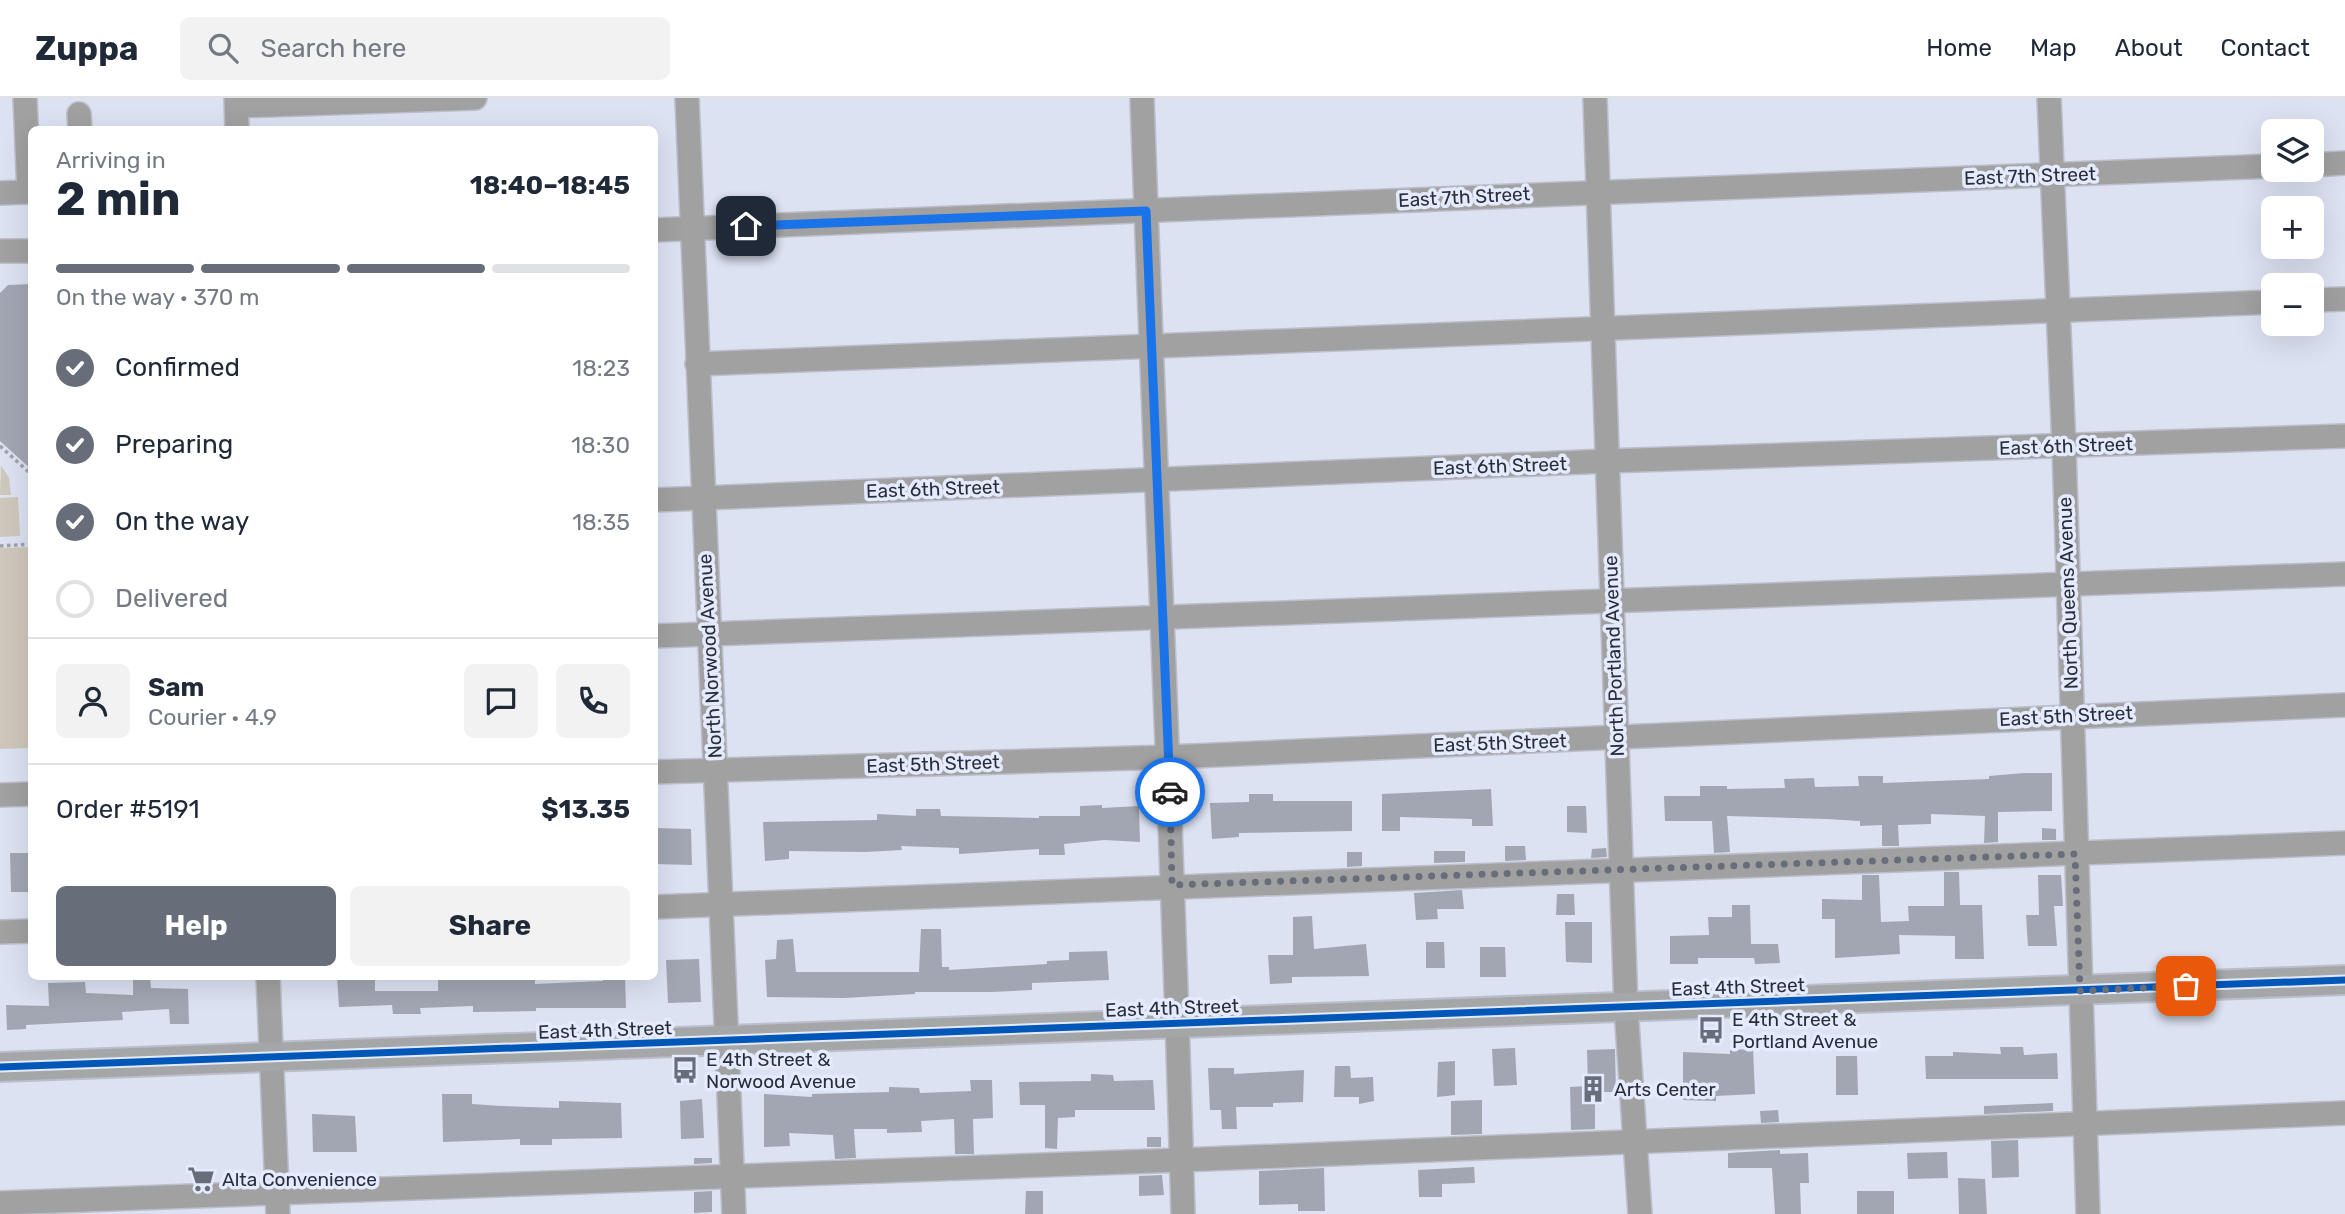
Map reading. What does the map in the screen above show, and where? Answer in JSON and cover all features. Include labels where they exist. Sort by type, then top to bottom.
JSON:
[{"type":"main road","name":"East 4th Street","points":[[0,1068],[2345,980]]},
{"type":"street","points":[[24,98],[28,173]]},
{"type":"street","points":[[237,126],[237,102],[475,98]]},
{"type":"street","name":"North Norwood Avenue","points":[[687,98],[708,634],[729,1041],[734,1214]]},
{"type":"street","points":[[1142,98],[1161,617],[1169,757],[1183,1214]]},
{"type":"street","name":"North Portland Avenue","points":[[1595,98],[1626,1008],[1640,1214]]},
{"type":"street","name":"North Queens Avenue","points":[[2049,98],[2064,447],[2088,1214]]},
{"type":"street","points":[[2324,164],[2345,163]]},
{"type":"street","name":"East 7th Street","points":[[658,230],[2261,166]]},
{"type":"street","points":[[0,193],[28,192]]},
{"type":"street","points":[[0,251],[28,251]]},
{"type":"street","points":[[2324,300],[2345,299]]},
{"type":"street","points":[[698,364],[2261,303]]},
{"type":"street","name":"East 6th Street","points":[[658,500],[1606,461],[2345,436]]},
{"type":"street","points":[[658,636],[2345,573]]},
{"type":"street","name":"East 5th Street","points":[[658,772],[1169,757],[2345,705]]},
{"type":"street","points":[[0,795],[28,794]]},
{"type":"street","points":[[658,907],[1172,885],[2345,843]]},
{"type":"street","points":[[0,932],[28,931]]},
{"type":"street","points":[[268,980],[278,1204]]},
{"type":"street","points":[[0,1203],[278,1204],[733,1177],[2345,1113]]},
{"type":"path","points":[[0,446],[28,471]]},
{"type":"path","points":[[0,546],[28,544]]},
{"type":"shaded area","points":[[1,465],[9,478],[11,495],[0,495]]},
{"type":"shaded area","points":[[18,497],[20,536],[0,537],[0,498]]},
{"type":"shaded area","points":[[28,547],[28,748],[0,749],[0,548]]},
{"type":"building","points":[[28,284],[28,466],[0,441],[0,293],[8,285]]},
{"type":"building","points":[[2052,773],[2052,811],[1998,812],[1998,842],[1984,843],[1985,816],[1931,814],[1931,824],[1898,825],[1899,846],[1882,846],[1882,825],[1860,826],[1860,821],[1826,819],[1727,816],[1730,852],[1714,853],[1712,821],[1665,821],[1664,796],[1700,796],[1700,786],[1727,786],[1727,789],[1785,788],[1784,779],[1814,778],[1815,787],[1859,786],[1858,776],[1883,776],[1883,783],[1989,779],[1989,776]]},
{"type":"building","points":[[1491,789],[1493,826],[1472,826],[1472,819],[1400,817],[1400,831],[1382,831],[1382,794]]},
{"type":"building","points":[[1249,794],[1273,794],[1273,801],[1352,801],[1352,831],[1239,833],[1239,837],[1212,839],[1210,803],[1249,802]]},
{"type":"building","points":[[1102,805],[1102,808],[1139,806],[1140,842],[1104,840],[1064,844],[1065,855],[1039,855],[1039,849],[959,854],[959,848],[901,846],[902,850],[865,852],[789,851],[789,859],[765,861],[763,822],[877,820],[877,814],[916,816],[916,809],[940,809],[941,816],[1080,816],[1080,806]]},
{"type":"building","points":[[1567,806],[1586,806],[1587,833],[1567,832]]},
{"type":"building","points":[[658,828],[691,829],[692,865],[658,864]]},
{"type":"building","points":[[2042,828],[2056,829],[2056,840],[2042,840]]},
{"type":"building","points":[[1505,846],[1525,846],[1526,860],[1505,861]]},
{"type":"building","points":[[1606,848],[1607,857],[1591,858],[1592,849]]},
{"type":"building","points":[[1434,851],[1465,851],[1465,862],[1434,863]]},
{"type":"building","points":[[1347,852],[1362,852],[1362,866],[1347,867]]},
{"type":"building","points":[[10,853],[28,853],[28,892],[11,892]]},
{"type":"building","points":[[1944,872],[1959,872],[1960,905],[1982,905],[1984,959],[1955,959],[1955,936],[1899,935],[1900,954],[1835,958],[1835,919],[1822,919],[1822,899],[1862,900],[1862,875],[1879,875],[1881,922],[1909,921],[1908,906],[1944,906]]},
{"type":"building","points":[[2038,875],[2061,875],[2063,906],[2054,906],[2057,946],[2028,946],[2026,915],[2039,915]]},
{"type":"building","points":[[1462,890],[1464,909],[1437,909],[1438,919],[1416,920],[1414,893]]},
{"type":"building","points":[[1557,894],[1574,894],[1575,915],[1556,915]]},
{"type":"building","points":[[1732,905],[1750,905],[1751,944],[1778,944],[1780,963],[1755,964],[1754,958],[1698,958],[1698,964],[1670,964],[1670,936],[1709,935],[1708,917],[1732,917]]},
{"type":"building","points":[[1312,916],[1314,949],[1366,944],[1369,976],[1292,977],[1292,983],[1270,984],[1268,955],[1293,955],[1293,917]]},
{"type":"building","points":[[1565,922],[1592,922],[1592,963],[1566,962]]},
{"type":"building","points":[[921,929],[941,929],[942,967],[949,967],[949,970],[1047,964],[1047,961],[1069,960],[1069,952],[1107,951],[1109,980],[1032,983],[1032,990],[992,992],[915,992],[844,998],[767,997],[765,960],[776,959],[777,940],[793,939],[796,972],[919,972]]},
{"type":"building","points":[[1426,942],[1444,942],[1445,968],[1426,968]]},
{"type":"building","points":[[1480,947],[1505,947],[1506,977],[1480,977]]},
{"type":"building","points":[[699,959],[701,1002],[668,1003],[666,960]]},
{"type":"building","points":[[133,980],[150,980],[151,988],[188,989],[189,1024],[170,1024],[169,1009],[122,1012],[123,1020],[26,1025],[26,1029],[7,1030],[6,1005],[49,1006],[48,983],[85,982],[86,993],[133,995]]},
{"type":"building","points":[[337,980],[375,980],[375,991],[438,991],[438,980],[535,980],[535,984],[625,980],[626,1008],[536,1008],[536,1011],[473,1012],[473,1006],[420,1008],[421,1014],[393,1014],[392,1005],[339,1007]]},
{"type":"building","points":[[2000,1047],[2023,1047],[2024,1055],[2057,1053],[2058,1079],[1926,1079],[1925,1056],[1953,1056],[1953,1052],[2001,1054]]},
{"type":"building","points":[[1515,1048],[1517,1085],[1494,1086],[1492,1049]]},
{"type":"building","name":"Arts Center","points":[[1615,1049],[1616,1092],[1595,1092],[1595,1129],[1571,1130],[1570,1087],[1588,1086],[1587,1050]]},
{"type":"building","points":[[1753,1049],[1755,1094],[1716,1096],[1716,1101],[1683,1100],[1683,1052],[1730,1054],[1730,1050]]},
{"type":"building","points":[[1836,1056],[1857,1056],[1858,1095],[1836,1095]]},
{"type":"building","points":[[1455,1061],[1455,1095],[1437,1097],[1438,1062]]},
{"type":"building","points":[[1335,1066],[1350,1066],[1351,1078],[1373,1077],[1374,1101],[1359,1104],[1359,1097],[1334,1097]]},
{"type":"building","points":[[1208,1068],[1234,1068],[1234,1074],[1304,1070],[1303,1102],[1273,1103],[1273,1107],[1236,1107],[1237,1129],[1222,1129],[1221,1110],[1210,1110]]},
{"type":"building","points":[[1091,1074],[1113,1075],[1114,1081],[1153,1080],[1155,1110],[1075,1110],[1075,1117],[1058,1118],[1057,1149],[1045,1148],[1045,1105],[1020,1105],[1019,1082],[1091,1081]]},
{"type":"building","points":[[970,1080],[992,1080],[993,1118],[973,1119],[974,1154],[955,1154],[954,1119],[921,1121],[922,1132],[887,1133],[887,1129],[854,1129],[856,1158],[835,1159],[833,1135],[789,1133],[790,1146],[764,1147],[764,1094],[812,1097],[812,1094],[889,1092],[889,1087],[919,1088],[920,1093],[971,1091]]},
{"type":"building","points":[[442,1094],[472,1094],[472,1104],[501,1106],[559,1108],[559,1101],[621,1103],[622,1138],[552,1139],[552,1145],[520,1145],[520,1139],[443,1142]]},
{"type":"building","points":[[702,1099],[704,1138],[681,1139],[680,1101]]},
{"type":"building","points":[[1482,1100],[1482,1134],[1451,1135],[1451,1101]]},
{"type":"building","points":[[2053,1103],[2053,1111],[1984,1114],[1984,1106]]},
{"type":"building","points":[[1778,1110],[1779,1122],[1761,1123],[1760,1111]]},
{"type":"building","points":[[312,1114],[355,1116],[357,1152],[313,1152]]},
{"type":"building","points":[[1147,1137],[1161,1137],[1161,1147],[1147,1147]]},
{"type":"building","points":[[2018,1140],[2019,1177],[1992,1178],[1991,1141]]},
{"type":"building","points":[[1780,1150],[1780,1154],[1808,1153],[1809,1183],[1800,1183],[1801,1214],[1775,1214],[1772,1168],[1728,1168],[1728,1153]]},
{"type":"building","points":[[1947,1152],[1948,1178],[1908,1179],[1907,1153]]},
{"type":"building","points":[[694,1158],[712,1158],[712,1163],[694,1164]]},
{"type":"building","points":[[1474,1167],[1475,1183],[1442,1184],[1442,1197],[1419,1197],[1418,1170]]},
{"type":"building","points":[[1324,1168],[1325,1211],[1298,1211],[1298,1204],[1259,1205],[1259,1171]]},
{"type":"building","points":[[1162,1175],[1164,1195],[1139,1196],[1139,1176]]},
{"type":"building","points":[[1958,1178],[1985,1179],[1987,1214],[1959,1214]]},
{"type":"building","points":[[712,1191],[712,1212],[694,1213],[694,1192]]},
{"type":"building","points":[[1026,1191],[1043,1191],[1043,1214],[1025,1214]]},
{"type":"building","points":[[1857,1191],[1894,1191],[1894,1214],[1857,1214]]},
{"type":"cycle path","points":[[0,1067],[2345,980]]},
{"type":"way so far","points":[[1170,792],[1172,885],[2075,854],[2080,991],[2186,986]]},
{"type":"place","name":"E 4th Street & Portland Avenue","points":[[1711,1030]]},
{"type":"place","name":"E 4th Street & Norwood Avenue","points":[[685,1070]]},
{"type":"place","name":"Arts Center","points":[[1593,1089]]},
{"type":"place","name":"Alta Convenience","points":[[201,1179]]},
{"type":"route","points":[[746,226],[1146,211],[1170,792]]}]
